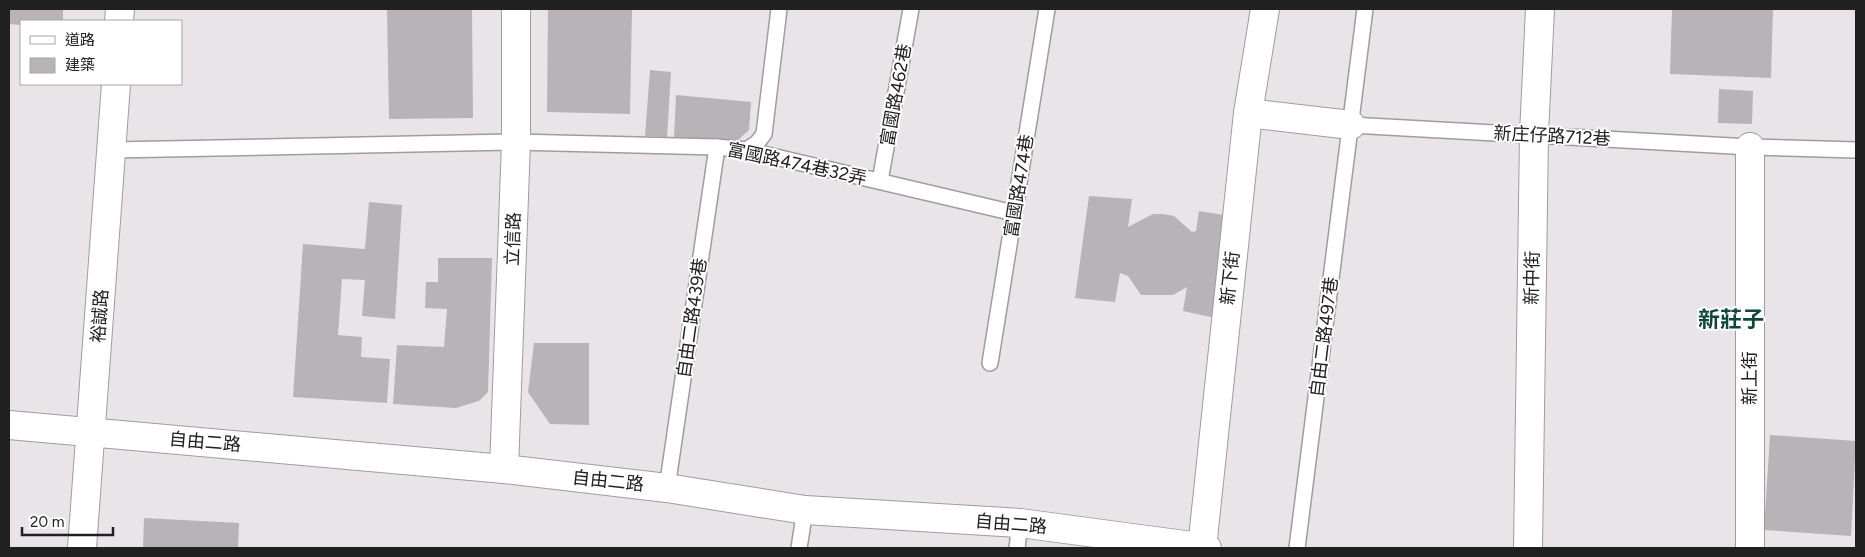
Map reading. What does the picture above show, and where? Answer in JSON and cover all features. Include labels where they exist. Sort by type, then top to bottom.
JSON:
[{"type":"street","name":"立信路","points":[[504,469],[516,142],[516,9]]},
{"type":"street","name":"新下街","points":[[1202,548],[1248,113],[1265,9]]},
{"type":"street","name":"新中街","points":[[1528,548],[1534,134],[1540,9]]},
{"type":"street","name":"裕誠路","points":[[82,548],[113,150],[116,85]]},
{"type":"street","name":"新庄仔路712巷","points":[[1248,113],[1351,125]]},
{"type":"street","name":"新上街","points":[[1750,147],[1750,548]]},
{"type":"street","name":"自由二路","points":[[9,425],[504,469],[668,488],[805,510],[1019,536],[1207,548]]},
{"type":"lane","points":[[746,150],[757,144],[764,134],[779,9]]},
{"type":"lane","name":"富國路462巷","points":[[880,181],[911,9]]},
{"type":"lane","name":"富國路474巷","points":[[990,364],[1047,9]]},
{"type":"lane","name":"自由二路497巷","points":[[1297,548],[1365,9]]},
{"type":"lane","name":"新庄仔路712巷","points":[[1351,125],[1750,147],[1856,150]]},
{"type":"lane","name":"富國路474巷32弄","points":[[113,150],[516,142],[717,147],[746,150],[1014,213]]},
{"type":"lane","name":"自由二路439巷","points":[[668,488],[717,147]]},
{"type":"lane","points":[[799,548],[805,510]]},
{"type":"building","points":[[9,9],[63,9],[63,20],[20,20],[20,25],[9,24]]},
{"type":"building","points":[[387,9],[472,9],[473,118],[389,119]]},
{"type":"building","points":[[548,9],[632,9],[630,114],[547,112]]},
{"type":"building","points":[[1672,9],[1773,9],[1771,78],[1670,74]]},
{"type":"building","points":[[650,70],[671,72],[667,137],[645,136]]},
{"type":"building","points":[[1719,89],[1753,91],[1752,124],[1718,123]]},
{"type":"building","points":[[676,95],[751,102],[749,130],[737,141],[674,137]]},
{"type":"building","points":[[1089,196],[1132,199],[1128,227],[1153,214],[1163,214],[1174,216],[1192,232],[1196,231],[1199,211],[1230,216],[1220,319],[1183,311],[1187,287],[1173,295],[1141,295],[1128,276],[1120,273],[1115,302],[1075,298]]},
{"type":"building","points":[[369,202],[402,205],[395,319],[362,316],[365,280],[342,279],[338,335],[362,337],[361,357],[390,359],[387,403],[293,397],[303,244],[365,249]]},
{"type":"building","points":[[438,258],[492,258],[488,392],[479,401],[456,408],[393,404],[397,345],[444,347],[447,309],[425,308],[426,282],[438,282]]},
{"type":"building","points":[[534,343],[589,343],[589,425],[550,424],[528,392]]},
{"type":"building","points":[[1770,435],[1856,441],[1851,536],[1764,530]]},
{"type":"building","points":[[144,518],[239,523],[238,548],[143,548]]},
{"type":"district","name":"新莊子","points":[[1731,319]]}]
